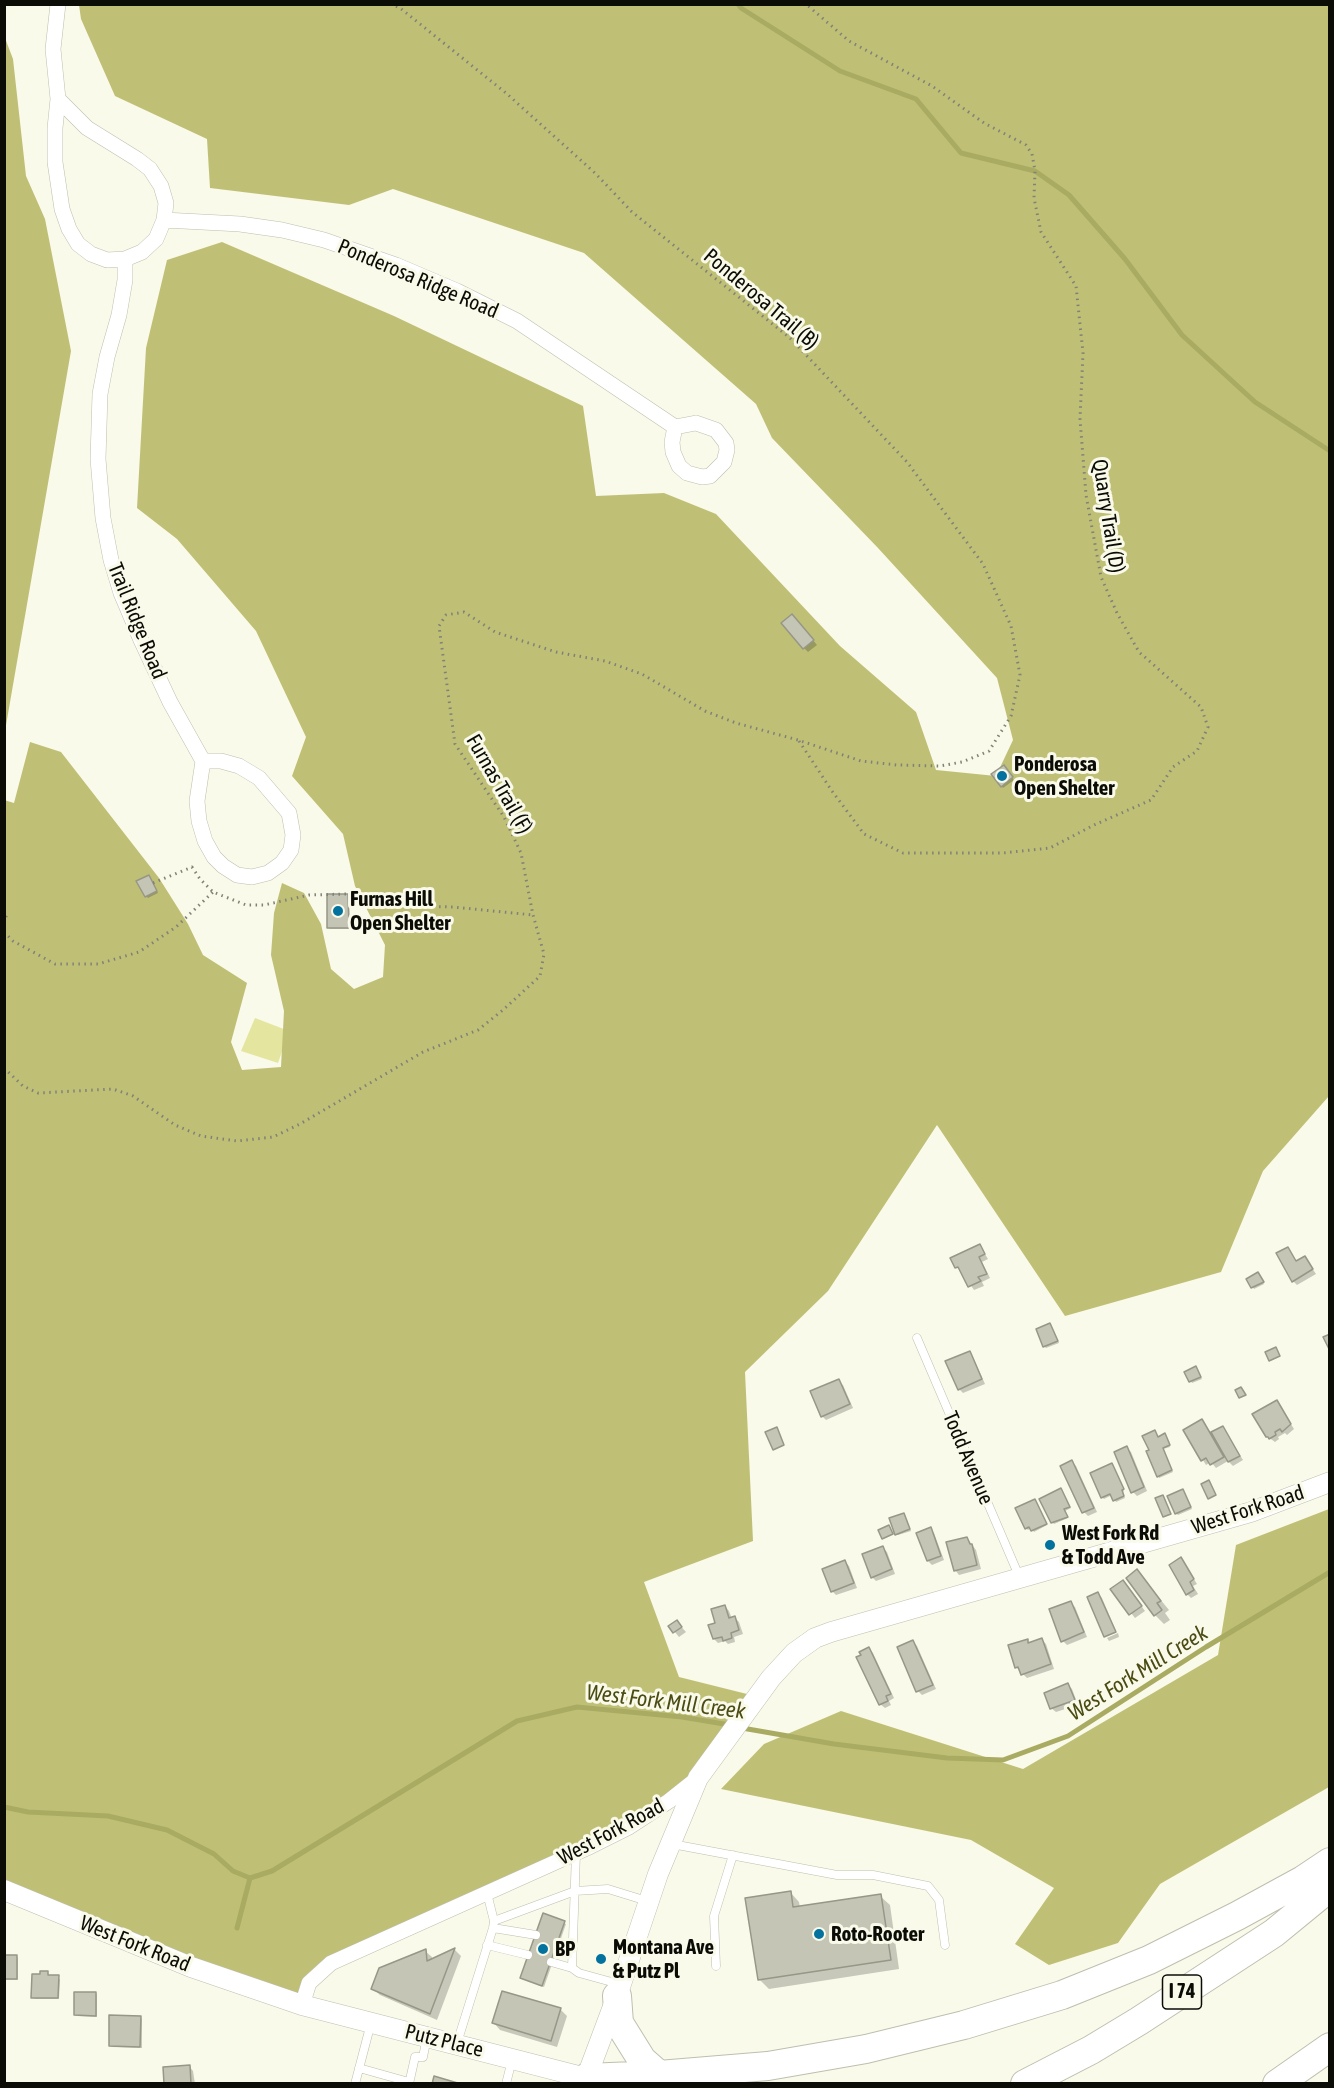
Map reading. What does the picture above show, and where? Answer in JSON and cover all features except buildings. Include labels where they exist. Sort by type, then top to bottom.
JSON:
[{"type":"highway","points":[[585,2081],[768,2066],[866,2049],[964,2025],[1062,1995],[1149,1960],[1237,1916],[1303,1880],[1329,1862]]},
{"type":"highway","name":"I 74","points":[[1025,2084],[1091,2050],[1139,2021],[1274,1933],[1329,1887]]},
{"type":"highway","points":[[618,1990],[619,2023],[642,2060],[659,2075]]},
{"type":"highway","points":[[1278,2084],[1329,2047]]},
{"type":"street","points":[[58,4],[53,49],[58,99],[55,162],[62,209],[69,229],[78,244],[91,254],[107,260],[125,259],[142,252],[156,239],[164,220],[166,203],[161,186],[150,169],[87,128],[58,99]]},
{"type":"street","name":"Ponderosa Ridge Road","points":[[164,220],[240,224],[282,230],[324,240],[396,265],[457,291],[517,321],[675,427]]},
{"type":"street","name":"Trail Ridge Road","points":[[125,259],[125,280],[119,315],[106,357],[100,394],[98,459],[103,518],[111,560],[121,593],[170,702],[202,761]]},
{"type":"street","points":[[202,761],[220,761],[239,766],[259,778],[289,813],[293,835],[291,850],[282,863],[268,873],[252,877],[237,875],[214,857],[205,841],[199,821],[197,801],[202,761]]},
{"type":"street","name":"West Fork Road","points":[[4,1890],[191,1967],[302,2004],[309,1983],[331,1963],[576,1853],[629,1827],[669,1801],[698,1778],[782,1665],[815,1638],[1251,1512],[1329,1482]]},
{"type":"street","points":[[585,2081],[670,1844],[698,1778]]},
{"type":"street","name":"Putz Place","points":[[302,2004],[512,2059],[585,2081]]},
{"type":"lane","name":"Todd Avenue","points":[[917,1338],[1020,1578]]},
{"type":"lane","points":[[670,1844],[837,1875],[873,1875],[928,1886],[939,1900],[945,1945]]},
{"type":"lane","points":[[572,1968],[576,1853]]},
{"type":"lane","points":[[716,1966],[714,1916],[733,1855]]},
{"type":"lane","points":[[494,1925],[575,1891],[608,1889],[649,1901]]},
{"type":"lane","points":[[456,2044],[494,1925],[487,1893]]},
{"type":"lane","points":[[494,1925],[536,1935]]},
{"type":"lane","points":[[558,1942],[573,1948]]},
{"type":"lane","points":[[487,1945],[528,1955]]},
{"type":"lane","points":[[551,1962],[572,1968],[618,1990]]},
{"type":"lane","points":[[355,2084],[371,2022]]},
{"type":"lane","points":[[359,2068],[409,2083],[415,2057],[423,2056],[427,2037]]},
{"type":"lane","points":[[506,2084],[512,2059]]},
{"type":"path","name":"Ponderosa Trail (B)","points":[[391,4],[400,8],[506,93],[596,174],[632,212],[790,338],[907,462],[983,564],[1011,626],[1020,675],[1011,716],[989,751]]},
{"type":"path","name":"Quarry Trail (D)","points":[[798,740],[864,834],[903,853],[1003,853],[1050,848],[1094,825],[1151,800],[1173,767],[1197,751],[1208,727],[1201,707],[1139,652],[1117,613],[1101,577],[1086,495],[1080,419],[1083,353],[1076,286],[1041,232],[1034,198],[1035,171],[1032,154],[1026,145],[984,123],[932,86],[849,41],[806,4]]},
{"type":"path","name":"Furnas Trail (F)","points":[[4,1068],[23,1086],[38,1093],[113,1089],[133,1096],[174,1125],[201,1136],[237,1141],[273,1137],[300,1124],[423,1052],[478,1030],[540,976],[544,954],[533,915],[521,854],[504,817],[455,744],[439,626],[446,615],[464,612],[495,632],[556,652],[605,661],[642,674],[705,711],[736,723],[861,761],[940,766],[962,762],[989,751]]},
{"type":"path","points":[[4,932],[13,941],[55,964],[98,964],[139,952],[176,927],[213,892]]},
{"type":"path","points":[[348,894],[368,896],[408,906],[453,907],[533,915]]},
{"type":"path","points":[[4,911],[7,914],[4,922]]},
{"type":"green space","points":[[79,5],[1329,5],[1329,1096],[1263,1171],[1221,1272],[1065,1316],[937,1125],[828,1291],[745,1372],[753,1541],[644,1582],[679,1677],[759,1697],[669,1801],[331,1963],[302,2005],[5,1890],[4,800],[14,803],[30,742],[61,752],[159,878],[188,924],[203,955],[247,983],[231,1042],[242,1070],[281,1067],[284,1011],[271,955],[274,913],[282,883],[304,893],[321,924],[331,969],[354,989],[383,977],[385,945],[355,886],[343,834],[292,776],[306,737],[256,631],[177,539],[137,508],[146,348],[167,260],[222,242],[394,316],[583,406],[596,496],[664,493],[716,514],[840,646],[916,712],[936,770],[996,776],[1013,740],[997,678],[878,548],[772,438],[756,404],[584,253],[393,189],[349,205],[210,188],[207,139],[115,96],[81,19]]},
{"type":"green space","points":[[5,38],[13,59],[26,176],[45,219],[71,351],[5,731]]},
{"type":"green space","points":[[255,1018],[289,1031],[278,1063],[241,1051]]},
{"type":"green space","points":[[1329,1509],[1329,1787],[1160,1884],[1118,1943],[1049,1965],[1015,1944],[1054,1888],[971,1840],[721,1789],[764,1744],[841,1711],[1023,1769],[1218,1655],[1236,1545]]},
{"type":"waterway","points":[[738,4],[840,71],[916,99],[961,153],[1035,171],[1069,195],[1125,259],[1182,335],[1255,402],[1330,451]]},
{"type":"waterway","name":"West Fork Mill Creek","points":[[742,1728],[834,1744],[947,1758],[1003,1760],[1068,1736],[1206,1647],[1330,1572]]},
{"type":"waterway","name":"West Fork Mill Creek","points":[[4,1807],[28,1812],[108,1816],[167,1830],[214,1854],[233,1871],[250,1878],[272,1871],[517,1721],[577,1707],[682,1717],[730,1725]]},
{"type":"waterway","points":[[237,1928],[250,1878]]},
{"type":"place","name":"Ponderosa Open Shelter","points":[[1002,776]]},
{"type":"place","name":"Furnas Hill Open Shelter","points":[[338,911]]},
{"type":"place","name":"West Fork Rd & Todd Ave","points":[[1050,1545]]},
{"type":"place","name":"Roto-Rooter","points":[[819,1934]]},
{"type":"place","name":"BP","points":[[543,1949]]},
{"type":"place","name":"Montana Ave & Putz Pl","points":[[601,1959]]}]
